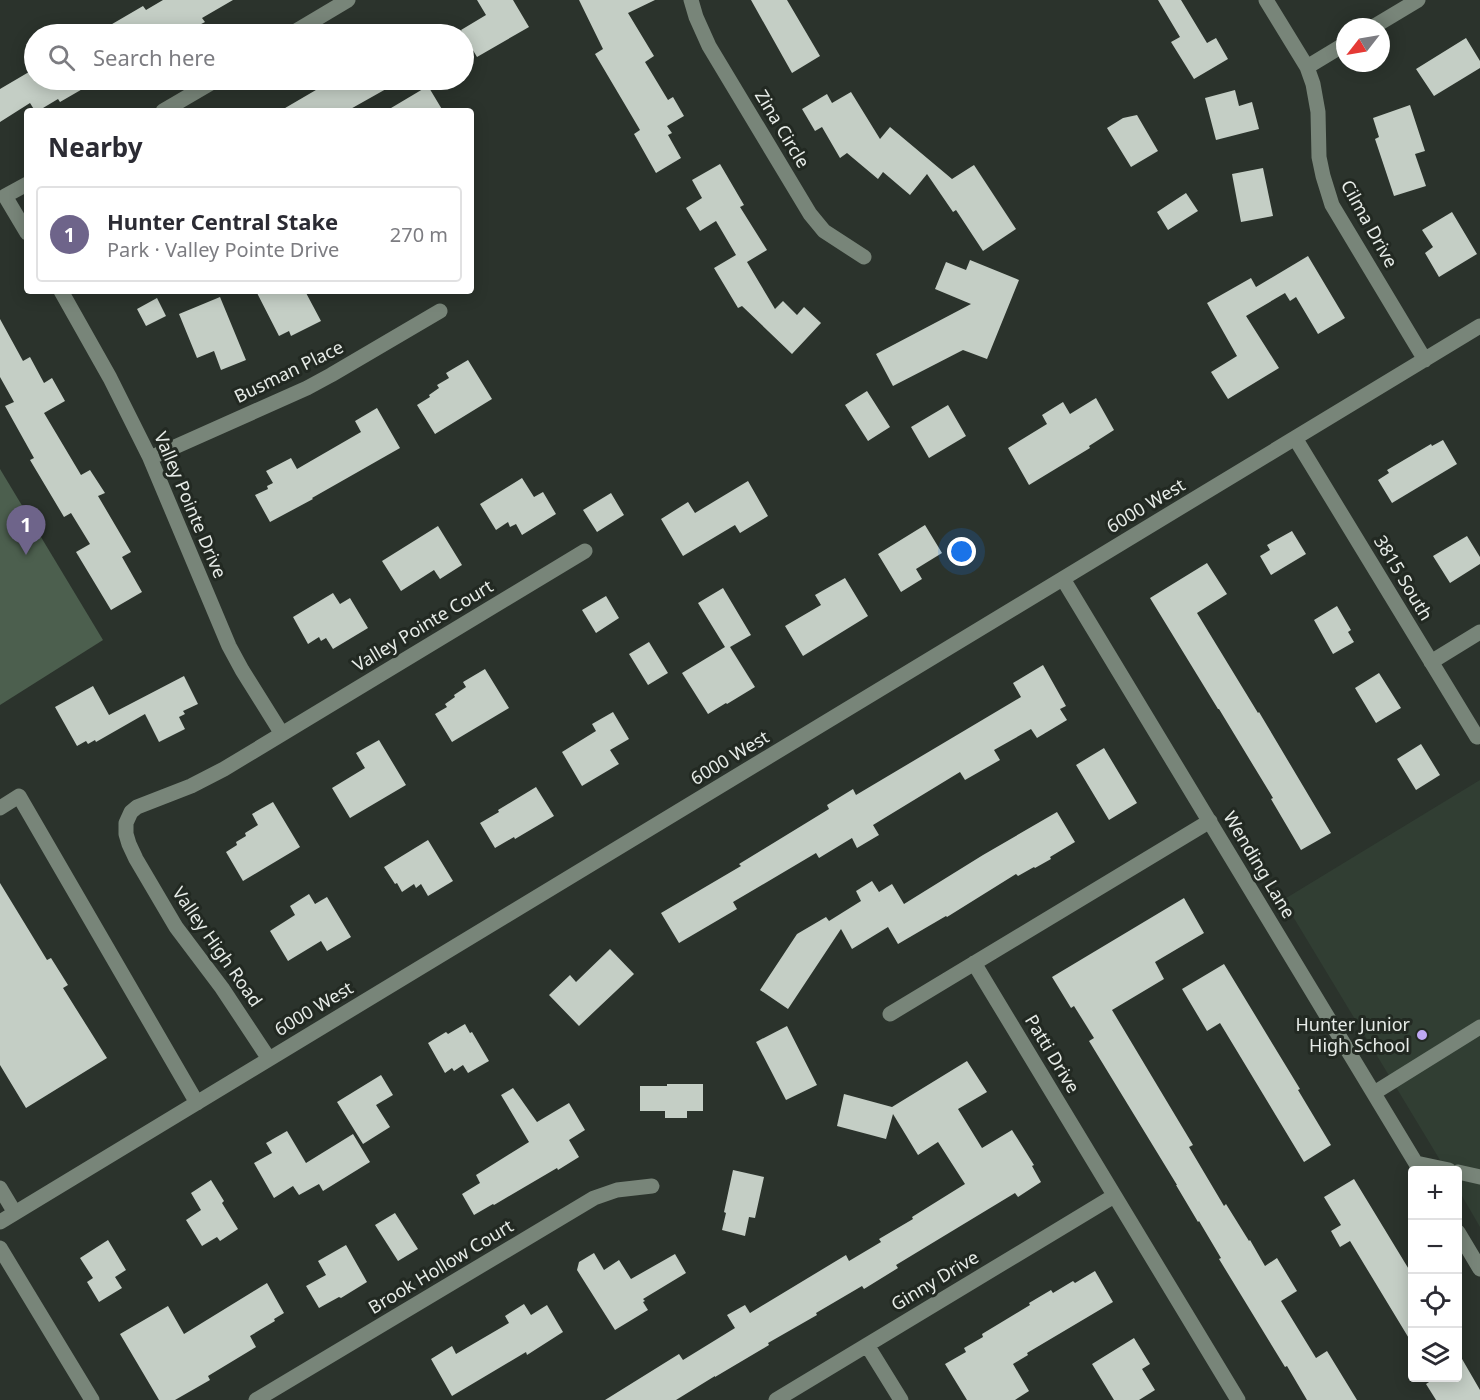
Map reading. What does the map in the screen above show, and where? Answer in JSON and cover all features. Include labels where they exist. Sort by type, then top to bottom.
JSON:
[{"type":"street","points":[[308,24],[348,0]]},
{"type":"street","name":"Zina Circle","points":[[691,0],[709,46],[810,214],[824,231],[864,257]]},
{"type":"street","name":"Cilma Drive","points":[[1266,0],[1307,67],[1313,84],[1316,98],[1319,157],[1332,205],[1425,360]]},
{"type":"street","points":[[1388,18],[1418,0]]},
{"type":"street","points":[[1307,67],[1336,49]]},
{"type":"street","points":[[168,108],[199,90]]},
{"type":"street","points":[[24,186],[5,196],[24,228]]},
{"type":"street","name":"Valley Pointe Drive","points":[[63,294],[105,368],[150,458],[229,646],[282,734]]},
{"type":"street","name":"Busman Place","points":[[150,458],[307,388],[440,311]]},
{"type":"street","name":"6000 West","points":[[0,1222],[1480,326]]},
{"type":"street","name":"3815 South","points":[[1295,438],[1477,737]]},
{"type":"street","name":"Valley Pointe Court","points":[[282,734],[585,551]]},
{"type":"street","name":"Wending Lane","points":[[1064,579],[1417,1166]]},
{"type":"street","points":[[1431,662],[1480,632]]},
{"type":"street","name":"Valley High Road","points":[[269,1059],[222,988],[176,927],[136,859],[126,834],[126,823],[131,812],[137,807],[208,777],[282,734]]},
{"type":"street","points":[[0,808],[19,796],[197,1103]]},
{"type":"street","points":[[890,1014],[1210,821]]},
{"type":"street","name":"Patti Drive","points":[[974,963],[1238,1400]]},
{"type":"street","points":[[1374,1093],[1480,1027]]},
{"type":"street","points":[[1462,1173],[1480,1177]]},
{"type":"street","name":"Brook Hollow Court","points":[[256,1400],[594,1198],[617,1190],[652,1186]]},
{"type":"street","points":[[0,1188],[15,1213]]},
{"type":"street","name":"Ginny Drive","points":[[776,1400],[1114,1196]]},
{"type":"street","points":[[1462,1239],[1480,1269]]},
{"type":"street","points":[[0,1248],[92,1400]]},
{"type":"street","points":[[867,1345],[901,1400]]},
{"type":"shaded area","points":[[0,469],[103,640],[0,705]]},
{"type":"shaded area","name":"Hunter Junior High School","points":[[1480,780],[1480,1227],[1462,1196],[1462,1166],[1444,1166],[1283,900]]},
{"type":"building","points":[[163,0],[233,0],[202,18],[205,22],[201,24],[112,24],[143,6],[146,10]]},
{"type":"building","points":[[477,0],[513,0],[529,27],[477,57],[474,52],[474,24],[471,24],[486,15]]},
{"type":"building","points":[[579,0],[655,0],[628,13],[654,56],[645,62],[668,100],[673,97],[684,116],[667,126],[672,133],[668,135],[681,158],[656,173],[634,134],[640,130],[595,54],[603,49]]},
{"type":"building","points":[[751,0],[787,0],[820,56],[792,73]]},
{"type":"building","points":[[1158,0],[1181,0],[1207,43],[1216,38],[1228,59],[1194,79],[1171,42],[1180,37]]},
{"type":"building","points":[[1466,38],[1480,61],[1480,68],[1434,96],[1416,69]]},
{"type":"building","points":[[24,75],[24,90],[81,90],[60,102],[58,99],[43,108],[33,108],[30,103],[0,122],[0,89]]},
{"type":"building","points":[[316,90],[384,90],[352,108],[285,108]]},
{"type":"building","points":[[421,90],[430,90],[441,108],[391,108]]},
{"type":"building","points":[[1235,90],[1239,106],[1252,102],[1259,129],[1216,140],[1205,98]]},
{"type":"building","points":[[851,92],[880,139],[890,127],[952,179],[974,165],[1016,229],[983,251],[956,210],[953,212],[927,174],[910,195],[883,172],[878,179],[847,153],[840,158],[822,127],[815,131],[802,109],[827,94],[832,103]]},
{"type":"building","points":[[1410,105],[1425,151],[1415,154],[1426,186],[1394,196],[1375,139],[1379,137],[1373,118]]},
{"type":"building","points":[[1137,115],[1158,151],[1131,167],[1107,128],[1123,118]]},
{"type":"building","points":[[720,164],[744,205],[740,207],[767,250],[747,262],[775,309],[783,301],[797,315],[804,307],[821,323],[792,354],[742,306],[738,308],[714,268],[736,255],[716,221],[700,231],[686,208],[702,198],[692,180]]},
{"type":"building","points":[[1263,168],[1273,216],[1241,222],[1232,174]]},
{"type":"building","points":[[1186,193],[1198,211],[1168,230],[1157,212]]},
{"type":"building","points":[[1452,212],[1477,254],[1439,277],[1425,253],[1433,247],[1422,230]]},
{"type":"building","points":[[1308,256],[1345,318],[1318,334],[1296,297],[1290,301],[1285,293],[1246,316],[1279,368],[1228,399],[1211,372],[1237,356],[1207,303],[1251,278],[1256,287]]},
{"type":"building","points":[[970,260],[1019,280],[987,359],[963,350],[893,386],[876,354],[971,304],[935,289],[946,262],[966,270]]},
{"type":"building","points":[[258,294],[307,294],[321,321],[291,336],[289,331],[279,336]]},
{"type":"building","points":[[220,297],[246,360],[221,370],[214,351],[197,358],[179,314]]},
{"type":"building","points":[[157,298],[166,316],[146,326],[137,309]]},
{"type":"building","points":[[0,319],[23,361],[30,357],[44,383],[52,378],[65,401],[44,413],[81,475],[90,470],[105,493],[98,496],[131,552],[122,557],[142,592],[111,610],[76,552],[90,544],[71,513],[64,517],[30,460],[34,458],[5,406],[14,402],[0,377]]},
{"type":"building","points":[[468,360],[492,399],[435,434],[417,405],[439,388],[437,385],[449,378],[446,373]]},
{"type":"building","points":[[867,391],[890,427],[868,441],[845,405]]},
{"type":"building","points":[[1096,398],[1114,430],[1089,446],[1090,448],[1029,485],[1008,448],[1047,424],[1042,415],[1063,402],[1070,414]]},
{"type":"building","points":[[948,405],[966,436],[929,458],[911,427]]},
{"type":"building","points":[[377,408],[400,448],[270,522],[255,495],[268,489],[267,486],[273,483],[266,471],[291,458],[297,469],[361,432],[355,421]]},
{"type":"building","points":[[1443,440],[1457,464],[1392,503],[1378,480],[1389,473],[1387,470],[1431,444],[1432,446]]},
{"type":"building","points":[[522,478],[534,497],[543,492],[556,514],[522,535],[516,524],[510,527],[508,522],[496,530],[480,504]]},
{"type":"building","points":[[748,481],[768,516],[740,533],[735,525],[683,556],[661,519],[688,502],[695,513]]},
{"type":"building","points":[[611,493],[624,515],[597,532],[583,510]]},
{"type":"building","points":[[925,525],[942,553],[916,569],[922,579],[901,592],[878,554]]},
{"type":"building","points":[[438,526],[462,565],[440,579],[434,570],[401,591],[382,561]]},
{"type":"building","points":[[1292,531],[1306,554],[1271,575],[1260,556],[1270,550],[1267,545]]},
{"type":"building","points":[[1467,536],[1480,557],[1480,564],[1450,583],[1433,556]]},
{"type":"building","points":[[1207,563],[1227,594],[1197,613],[1331,833],[1301,850],[1271,799],[1273,798],[1150,598]]},
{"type":"building","points":[[845,578],[868,616],[803,656],[785,626],[821,605],[815,595]]},
{"type":"building","points":[[723,588],[751,635],[730,647],[755,687],[708,714],[682,673],[725,647],[698,603]]},
{"type":"building","points":[[333,593],[340,604],[350,598],[368,628],[333,649],[326,638],[321,641],[319,637],[308,644],[293,617]]},
{"type":"building","points":[[606,596],[619,618],[596,633],[582,610]]},
{"type":"building","points":[[1337,606],[1351,630],[1348,632],[1354,642],[1333,654],[1314,620]]},
{"type":"building","points":[[649,642],[668,673],[648,685],[629,654]]},
{"type":"building","points":[[1043,665],[1066,706],[1060,709],[1067,720],[1037,738],[1031,729],[994,750],[1000,760],[965,780],[960,772],[873,825],[879,835],[857,848],[852,838],[819,858],[816,853],[733,902],[737,909],[679,943],[661,913],[741,866],[739,864],[829,809],[827,805],[853,789],[856,795],[1021,697],[1013,683]]},
{"type":"building","points":[[485,669],[509,708],[452,742],[435,714],[447,707],[445,704],[466,687],[463,682]]},
{"type":"building","points":[[1379,673],[1401,708],[1376,723],[1355,688]]},
{"type":"building","points":[[184,676],[198,704],[183,711],[185,714],[179,717],[185,729],[159,742],[145,714],[96,742],[95,740],[88,744],[86,741],[77,746],[55,707],[93,686],[109,715]]},
{"type":"building","points":[[613,712],[629,739],[610,750],[619,764],[582,786],[562,752],[596,731],[592,724]]},
{"type":"building","points":[[379,740],[406,785],[350,818],[332,788],[365,768],[356,753]]},
{"type":"building","points":[[1421,744],[1440,775],[1416,790],[1397,759]]},
{"type":"building","points":[[1104,748],[1137,803],[1109,820],[1076,765]]},
{"type":"building","points":[[536,787],[554,816],[495,848],[480,823]]},
{"type":"building","points":[[273,802],[300,847],[243,881],[226,852],[246,836],[245,833],[258,825],[252,814]]},
{"type":"building","points":[[1057,812],[1075,842],[1050,857],[1051,859],[1018,876],[1016,874],[898,944],[888,927],[852,949],[841,929],[788,1009],[760,990],[797,934],[826,917],[829,921],[861,901],[856,891],[872,881],[879,892],[892,884],[904,904]]},
{"type":"building","points":[[428,840],[453,881],[428,896],[421,884],[416,888],[414,884],[402,892],[384,867]]},
{"type":"building","points":[[0,883],[47,960],[51,958],[68,985],[63,988],[107,1058],[26,1108],[0,1065]]},
{"type":"building","points":[[309,894],[315,904],[327,897],[351,937],[327,951],[321,941],[288,961],[270,931],[295,915],[290,906]]},
{"type":"building","points":[[1184,898],[1204,933],[1155,962],[1164,979],[1112,1010],[1193,1145],[1189,1147],[1224,1206],[1226,1204],[1265,1266],[1277,1258],[1297,1291],[1281,1301],[1316,1358],[1327,1351],[1357,1400],[1307,1400],[1219,1259],[1221,1258],[1199,1221],[1089,1041],[1094,1038],[1074,1006],[1071,1008],[1052,977]]},
{"type":"building","points":[[610,949],[634,974],[579,1026],[549,995],[570,975],[576,982]]},
{"type":"building","points":[[1224,964],[1300,1089],[1298,1090],[1331,1145],[1304,1162],[1220,1023],[1207,1031],[1182,989]]},
{"type":"building","points":[[465,1024],[489,1061],[468,1073],[463,1065],[454,1071],[452,1068],[445,1073],[428,1043]]},
{"type":"building","points":[[787,1026],[817,1085],[786,1100],[756,1042]]},
{"type":"building","points":[[967,1061],[987,1092],[958,1109],[982,1148],[1012,1130],[1034,1165],[1032,1166],[1041,1182],[1018,1197],[1015,1193],[896,1265],[898,1268],[864,1289],[862,1286],[816,1313],[817,1315],[768,1343],[769,1345],[676,1400],[605,1400],[679,1354],[683,1360],[735,1328],[727,1315],[745,1305],[750,1313],[846,1255],[849,1261],[881,1242],[879,1239],[965,1184],[938,1142],[918,1155],[893,1114],[886,1139],[837,1126],[844,1094],[892,1107]]},
{"type":"building","points":[[381,1075],[393,1095],[376,1105],[390,1127],[363,1144],[337,1102]]},
{"type":"building","points":[[667,1084],[703,1084],[703,1111],[687,1111],[687,1118],[665,1118],[665,1111],[640,1111],[640,1086],[667,1086]]},
{"type":"building","points":[[513,1088],[537,1122],[569,1103],[585,1130],[569,1140],[579,1157],[474,1215],[462,1194],[480,1183],[476,1175],[529,1142],[501,1095]]},
{"type":"building","points":[[287,1131],[306,1163],[353,1134],[370,1162],[323,1191],[319,1184],[299,1195],[293,1186],[274,1198],[254,1163],[272,1153],[266,1143]]},
{"type":"building","points":[[733,1170],[764,1177],[755,1218],[749,1217],[745,1236],[722,1230]]},
{"type":"building","points":[[1354,1179],[1408,1268],[1408,1337],[1350,1241],[1340,1247],[1331,1231],[1341,1225],[1324,1197]]},
{"type":"building","points":[[211,1180],[238,1229],[220,1241],[217,1237],[202,1246],[186,1220],[201,1210],[191,1193]]},
{"type":"building","points":[[395,1213],[418,1249],[398,1261],[375,1225]]},
{"type":"building","points":[[108,1240],[126,1270],[115,1277],[122,1288],[99,1302],[87,1282],[93,1278],[80,1258]]},
{"type":"building","points":[[346,1245],[367,1282],[319,1308],[306,1286],[326,1275],[318,1261]]},
{"type":"building","points":[[594,1253],[604,1270],[619,1260],[631,1279],[675,1254],[686,1273],[643,1299],[648,1310],[615,1330],[577,1270],[579,1262]]},
{"type":"building","points":[[1095,1271],[1113,1302],[1027,1353],[1028,1355],[1013,1364],[1029,1391],[1015,1400],[967,1400],[945,1364],[966,1352],[964,1348],[983,1337],[982,1334],[1030,1305],[1029,1303],[1051,1290],[1053,1293]]},
{"type":"building","points":[[267,1283],[284,1313],[250,1336],[256,1347],[208,1376],[210,1380],[175,1400],[159,1400],[120,1334],[168,1306],[184,1334]]},
{"type":"building","points":[[524,1304],[531,1315],[547,1305],[563,1332],[527,1355],[526,1352],[452,1396],[431,1359],[452,1346],[456,1354],[509,1323],[505,1316]]},
{"type":"building","points":[[1134,1338],[1150,1364],[1142,1369],[1155,1390],[1139,1400],[1114,1400],[1092,1364]]},
{"type":"building","points":[[1462,1359],[1480,1390],[1480,1400],[1436,1400],[1426,1384],[1429,1382],[1462,1382]]},
{"type":"place","name":"Hunter Central Stake","points":[[26,555]]},
{"type":"place","name":"Hunter Junior High School","points":[[1422,1035]]}]
